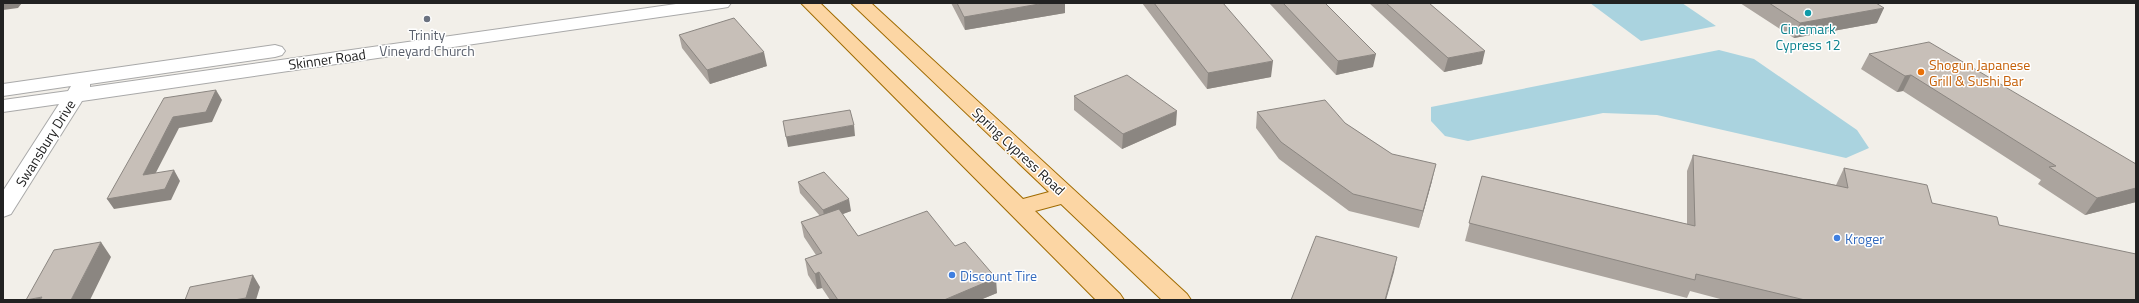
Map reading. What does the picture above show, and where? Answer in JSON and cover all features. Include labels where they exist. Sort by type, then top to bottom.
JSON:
[{"type":"main road","points":[[810,3],[1111,300]]},
{"type":"main road","name":"Spring Cypress Road","points":[[860,3],[1178,300]]},
{"type":"main road","points":[[1018,208],[1066,195]]},
{"type":"street","name":"Skinner Road","points":[[3,106],[621,3]]},
{"type":"street","name":"Skinner Road","points":[[3,90],[87,77],[722,3]]},
{"type":"street","name":"Swansbury Drive","points":[[3,209],[87,77]]},
{"type":"water","points":[[1590,3],[1682,3],[1716,26],[1641,41]]},
{"type":"water","points":[[1719,50],[1754,59],[1857,130],[1869,148],[1846,158],[1657,115],[1603,113],[1468,141],[1445,136],[1431,121],[1431,107]]},
{"type":"building","points":[[957,3],[1045,3],[964,17]]},
{"type":"building","points":[[1154,3],[1223,3],[1273,61],[1208,73]]},
{"type":"building","points":[[1283,3],[1325,3],[1376,54],[1338,61]]},
{"type":"building","points":[[1386,3],[1429,3],[1485,51],[1448,58]]},
{"type":"building","points":[[1769,3],[1876,3],[1884,8],[1800,23]]},
{"type":"building","points":[[734,18],[764,52],[707,70],[679,35]]},
{"type":"building","points":[[1929,42],[2136,164],[2136,188],[2097,198],[2049,167],[2056,166],[1911,75],[1905,76],[1869,54]]},
{"type":"building","points":[[1127,75],[1177,111],[1123,134],[1074,96]]},
{"type":"building","points":[[216,90],[206,112],[173,117],[143,175],[174,170],[165,189],[107,199],[164,98]]},
{"type":"building","points":[[1325,100],[1345,123],[1392,154],[1436,164],[1423,211],[1353,194],[1281,142],[1257,112]]},
{"type":"building","points":[[850,110],[854,125],[786,137],[783,121]]},
{"type":"building","name":"Kroger","points":[[1693,155],[1848,188],[1844,168],[1927,185],[1932,203],[1997,217],[1999,225],[2136,254],[2136,300],[1805,300],[1696,274],[1695,280],[1469,223],[1482,176],[1695,226]]},
{"type":"building","points":[[824,172],[849,199],[823,210],[798,182]]},
{"type":"building","points":[[839,209],[858,236],[927,211],[955,246],[965,242],[996,278],[944,300],[838,300],[819,272],[815,274],[805,259],[822,253],[801,222]]},
{"type":"building","points":[[1316,236],[1397,257],[1385,300],[1291,300]]},
{"type":"building","points":[[101,242],[71,300],[40,300],[42,297],[26,300],[54,250]]},
{"type":"building","points":[[253,275],[246,298],[234,300],[185,300],[190,287]]},
{"type":"place","name":"Cinemark Cypress 12","points":[[1808,13]]},
{"type":"place","name":"Trinity Vineyard Church","points":[[427,19]]},
{"type":"place","name":"Shogun Japanese Grill & Sushi Bar","points":[[1921,72]]},
{"type":"place","name":"Kroger","points":[[1837,238]]},
{"type":"place","name":"Discount Tire","points":[[952,275]]}]
